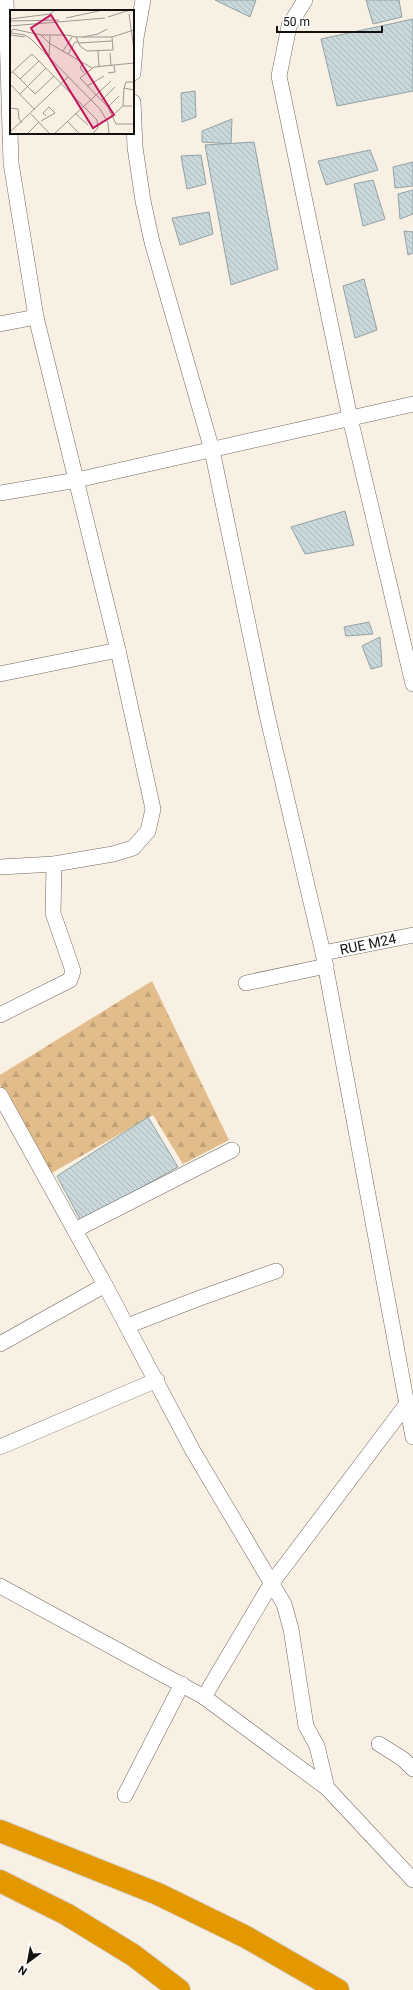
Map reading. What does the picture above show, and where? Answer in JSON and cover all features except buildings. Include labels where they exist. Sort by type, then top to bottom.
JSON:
[{"type":"highway","points":[[0,1831],[158,1894],[246,1937],[338,1990]]},
{"type":"highway","points":[[0,1881],[66,1914],[133,1955],[178,1990]]},
{"type":"street","points":[[0,2],[6,0],[5,164],[36,317],[118,650],[153,809],[148,831],[133,848],[113,854],[54,864],[0,866]]},
{"type":"street","points":[[134,61],[136,38],[143,0]]},
{"type":"street","points":[[305,0],[289,26],[279,76],[350,418],[413,684]]},
{"type":"street","points":[[134,124],[135,147],[143,201],[152,242],[212,450],[267,715],[324,960],[413,1437]]},
{"type":"street","points":[[0,324],[36,317]]},
{"type":"street","points":[[0,493],[77,480],[413,404]]},
{"type":"street","points":[[0,674],[118,650]]},
{"type":"street","points":[[0,1015],[70,980],[72,976],[72,971],[53,913],[54,864]]},
{"type":"street","name":"RUE M24","points":[[246,983],[413,935]]},
{"type":"street","points":[[0,1095],[157,1380],[193,1451],[284,1604],[291,1629],[306,1726],[317,1746],[327,1788]]},
{"type":"street","points":[[75,1230],[232,1150]]},
{"type":"street","points":[[127,1326],[276,1271]]},
{"type":"street","points":[[0,1344],[105,1285]]},
{"type":"street","points":[[0,1447],[157,1380]]},
{"type":"street","points":[[204,1697],[271,1584],[406,1405]]},
{"type":"street","points":[[0,1586],[204,1697],[327,1788],[413,1880]]},
{"type":"street","points":[[125,1795],[182,1684]]},
{"type":"street","points":[[379,1744],[403,1759],[413,1769]]},
{"type":"green space","points":[[152,981],[229,1140],[183,1164],[153,1115],[50,1174],[0,1085],[0,1075]]}]
